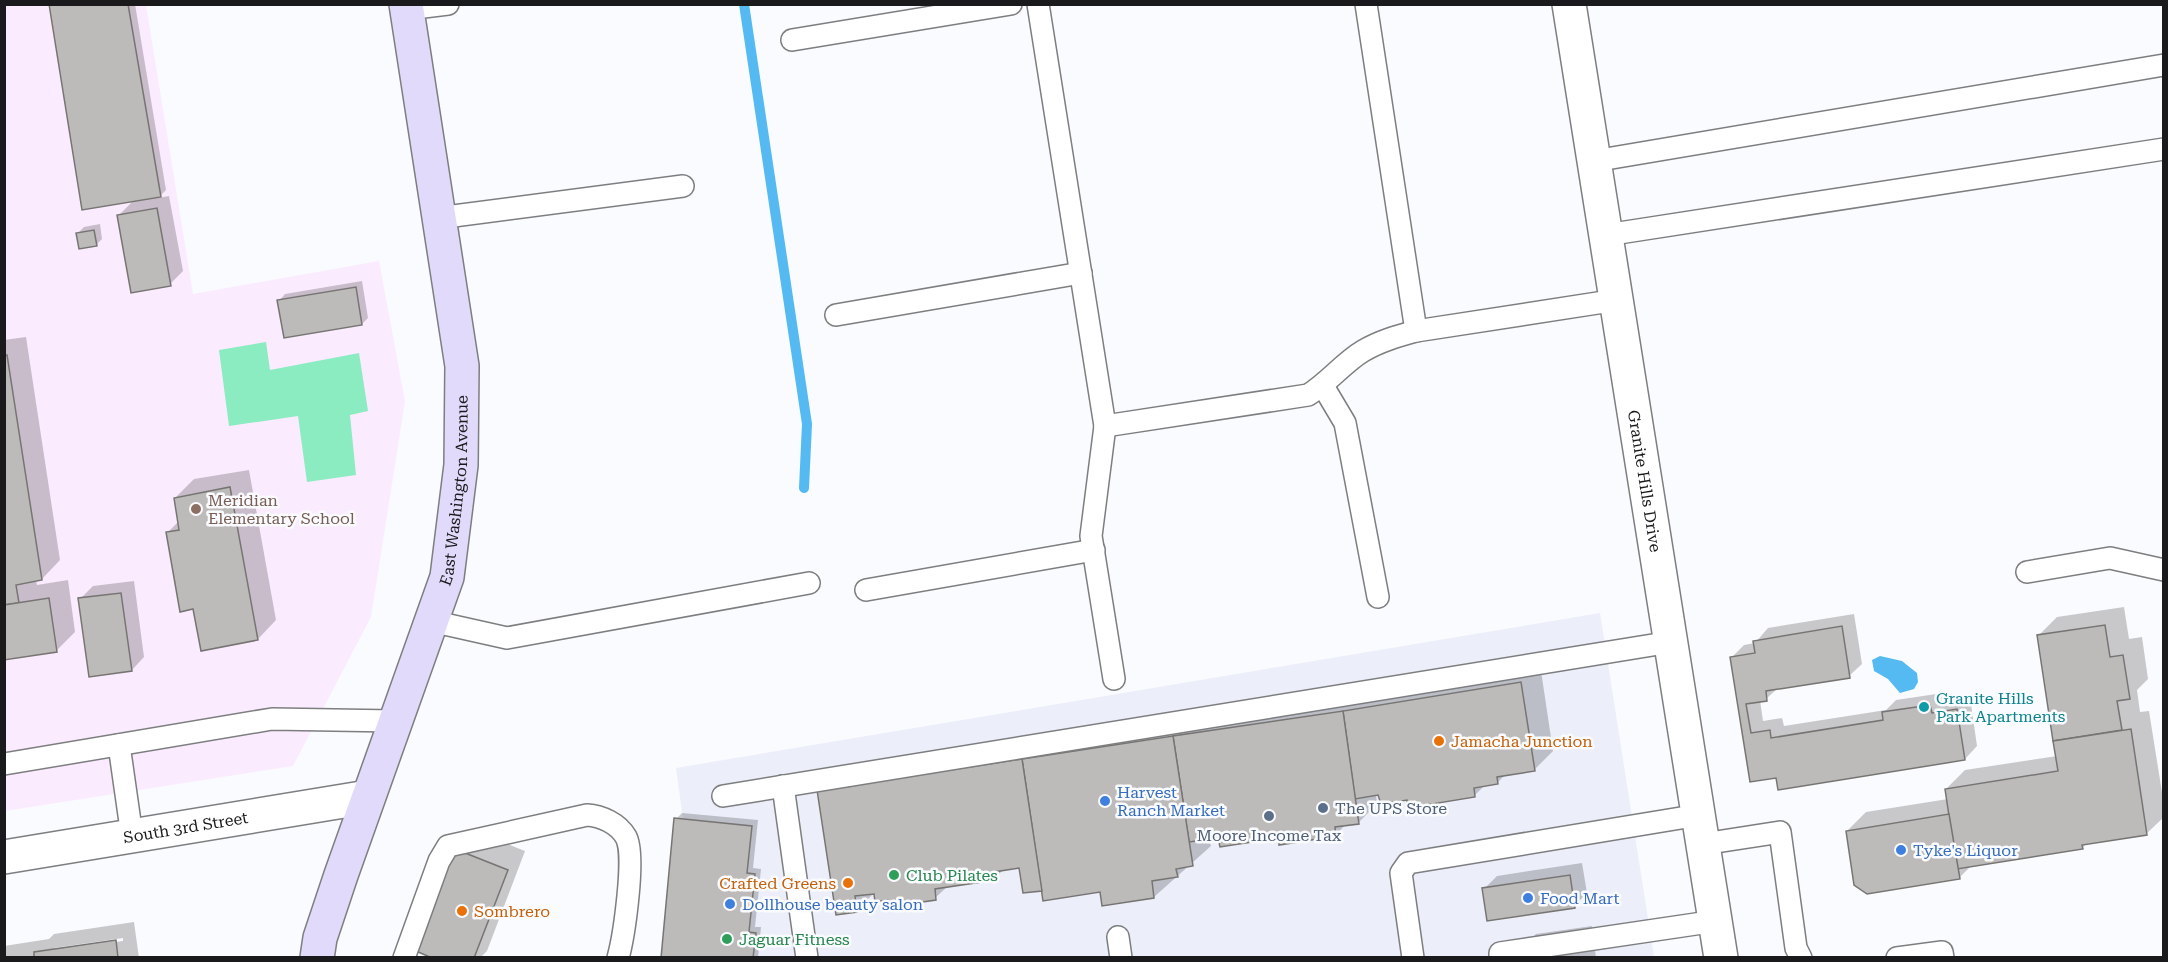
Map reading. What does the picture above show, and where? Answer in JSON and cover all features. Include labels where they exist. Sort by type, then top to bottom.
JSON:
[{"type":"main road","name":"East Washington Avenue","points":[[317,957],[320,938],[368,797],[447,577],[461,465],[462,366],[406,7]]},
{"type":"street","name":"Granite Hills Drive","points":[[1569,4],[1721,957]]},
{"type":"street","name":"South 3rd Street","points":[[4,857],[368,797]]},
{"type":"lane","points":[[406,7],[448,4]]},
{"type":"lane","points":[[792,40],[1011,4]]},
{"type":"lane","points":[[1038,4],[1105,426],[1091,536],[1114,679]]},
{"type":"lane","points":[[1366,4],[1416,331]]},
{"type":"lane","points":[[1594,161],[2163,65]]},
{"type":"lane","points":[[1606,235],[2163,149]]},
{"type":"lane","points":[[438,218],[683,186]]},
{"type":"lane","points":[[836,315],[1081,273]]},
{"type":"lane","points":[[1105,426],[1308,395],[1323,386],[1362,351],[1386,340],[1416,331],[1617,300]]},
{"type":"lane","points":[[1323,386],[1345,423],[1378,597]]},
{"type":"lane","points":[[866,590],[1094,550]]},
{"type":"lane","points":[[2027,572],[2110,558],[2163,570]]},
{"type":"lane","points":[[431,621],[507,638],[809,583]]},
{"type":"lane","points":[[723,796],[1671,642]]},
{"type":"lane","points":[[4,764],[273,719],[395,721]]},
{"type":"lane","points":[[119,745],[132,836]]},
{"type":"lane","points":[[783,786],[807,957]]},
{"type":"lane","points":[[404,957],[439,861],[448,846],[587,815],[603,817],[626,837],[631,860],[618,957]]},
{"type":"lane","points":[[1413,957],[1401,873],[1408,863],[1701,829],[1780,832],[1796,948],[1801,957]]},
{"type":"lane","points":[[1500,957],[1500,953],[1716,921]]},
{"type":"lane","points":[[1897,957],[1942,952],[1943,957]]},
{"type":"shaded area","name":"Meridian Elementary School","points":[[5,5],[146,5],[193,294],[379,261],[405,401],[371,617],[293,766],[5,811]]},
{"type":"shaded area","points":[[1600,613],[1654,957],[661,958],[674,818],[683,819],[676,768]]},
{"type":"green space","points":[[266,342],[270,370],[359,353],[368,411],[350,415],[356,475],[307,482],[298,416],[229,426],[219,350]]},
{"type":"water","points":[[1880,656],[1902,661],[1917,673],[1918,682],[1914,689],[1900,693],[1888,679],[1874,671],[1872,660]]},
{"type":"building","points":[[49,4],[128,4],[161,197],[82,210]]},
{"type":"building","points":[[157,208],[171,286],[131,293],[117,215]]},
{"type":"building","points":[[94,230],[97,246],[79,249],[76,233]]},
{"type":"building","points":[[356,287],[362,325],[284,338],[277,300]]},
{"type":"building","points":[[4,355],[7,355],[42,580],[16,585],[19,603],[4,605]]},
{"type":"building","points":[[230,487],[258,640],[201,651],[193,609],[180,612],[166,532],[179,530],[174,498]]},
{"type":"building","points":[[121,593],[132,671],[89,677],[78,598]]},
{"type":"building","points":[[49,598],[57,652],[4,660],[4,605]]},
{"type":"building","points":[[2105,625],[2110,657],[2123,655],[2130,699],[2117,701],[2122,730],[2053,741],[2037,635]]},
{"type":"building","name":"Granite Hills Park Apartments","points":[[1842,626],[1850,678],[1766,691],[1767,701],[1746,704],[1751,733],[1770,730],[1771,738],[1883,720],[1882,712],[1930,705],[1932,713],[1957,709],[1965,760],[1778,790],[1776,778],[1750,782],[1730,657],[1755,653],[1753,641]]},
{"type":"building","name":"Jamacha Junction","points":[[1521,682],[1535,771],[1497,777],[1498,784],[1474,788],[1475,797],[1408,808],[1407,800],[1381,804],[1378,795],[1355,799],[1343,711]]},
{"type":"building","points":[[1343,711],[1359,824],[1335,827],[1336,836],[1279,845],[1279,838],[1220,847],[1218,838],[1189,842],[1173,736]]},
{"type":"building","points":[[2131,729],[2147,835],[2082,845],[2083,849],[1957,869],[1945,789],[2058,771],[2053,741]]},
{"type":"building","name":"Harvest Ranch Market","points":[[1173,736],[1193,866],[1176,869],[1178,877],[1152,881],[1154,898],[1102,906],[1100,892],[1043,901],[1022,759]]},
{"type":"building","points":[[1022,759],[1042,891],[1023,893],[1019,868],[994,872],[995,880],[935,889],[936,900],[888,907],[887,900],[875,902],[874,894],[855,896],[857,912],[836,915],[817,790]]},
{"type":"building","name":"Tyke's Liquor","points":[[1949,814],[1960,879],[1867,894],[1854,885],[1846,831]]},
{"type":"building","points":[[674,818],[752,826],[747,873],[755,874],[749,932],[756,933],[753,958],[661,958]]},
{"type":"building","name":"Sombrero","points":[[455,849],[508,870],[474,958],[432,958],[416,951]]},
{"type":"building","name":"Food Mart","points":[[1570,875],[1575,908],[1487,921],[1482,888]]},
{"type":"building","points":[[116,940],[118,958],[34,958],[34,952]]},
{"type":"waterway","points":[[744,4],[807,424],[804,488]]},
{"type":"place","name":"Meridian Elementary School","points":[[196,509]]},
{"type":"place","name":"Granite Hills Park Apartments","points":[[1924,707]]},
{"type":"place","name":"Jamacha Junction","points":[[1439,741]]},
{"type":"place","name":"Harvest Ranch Market","points":[[1105,801]]},
{"type":"place","name":"The UPS Store","points":[[1323,808]]},
{"type":"place","name":"Moore Income Tax","points":[[1269,816]]},
{"type":"place","name":"Tyke's Liquor","points":[[1901,850]]},
{"type":"place","name":"Club Pilates","points":[[894,875]]},
{"type":"place","name":"Crafted Greens","points":[[848,883]]},
{"type":"place","name":"Food Mart","points":[[1528,898]]},
{"type":"place","name":"Dollhouse beauty salon","points":[[730,904]]},
{"type":"place","name":"Sombrero","points":[[462,911]]},
{"type":"place","name":"Jaguar Fitness","points":[[727,939]]}]
